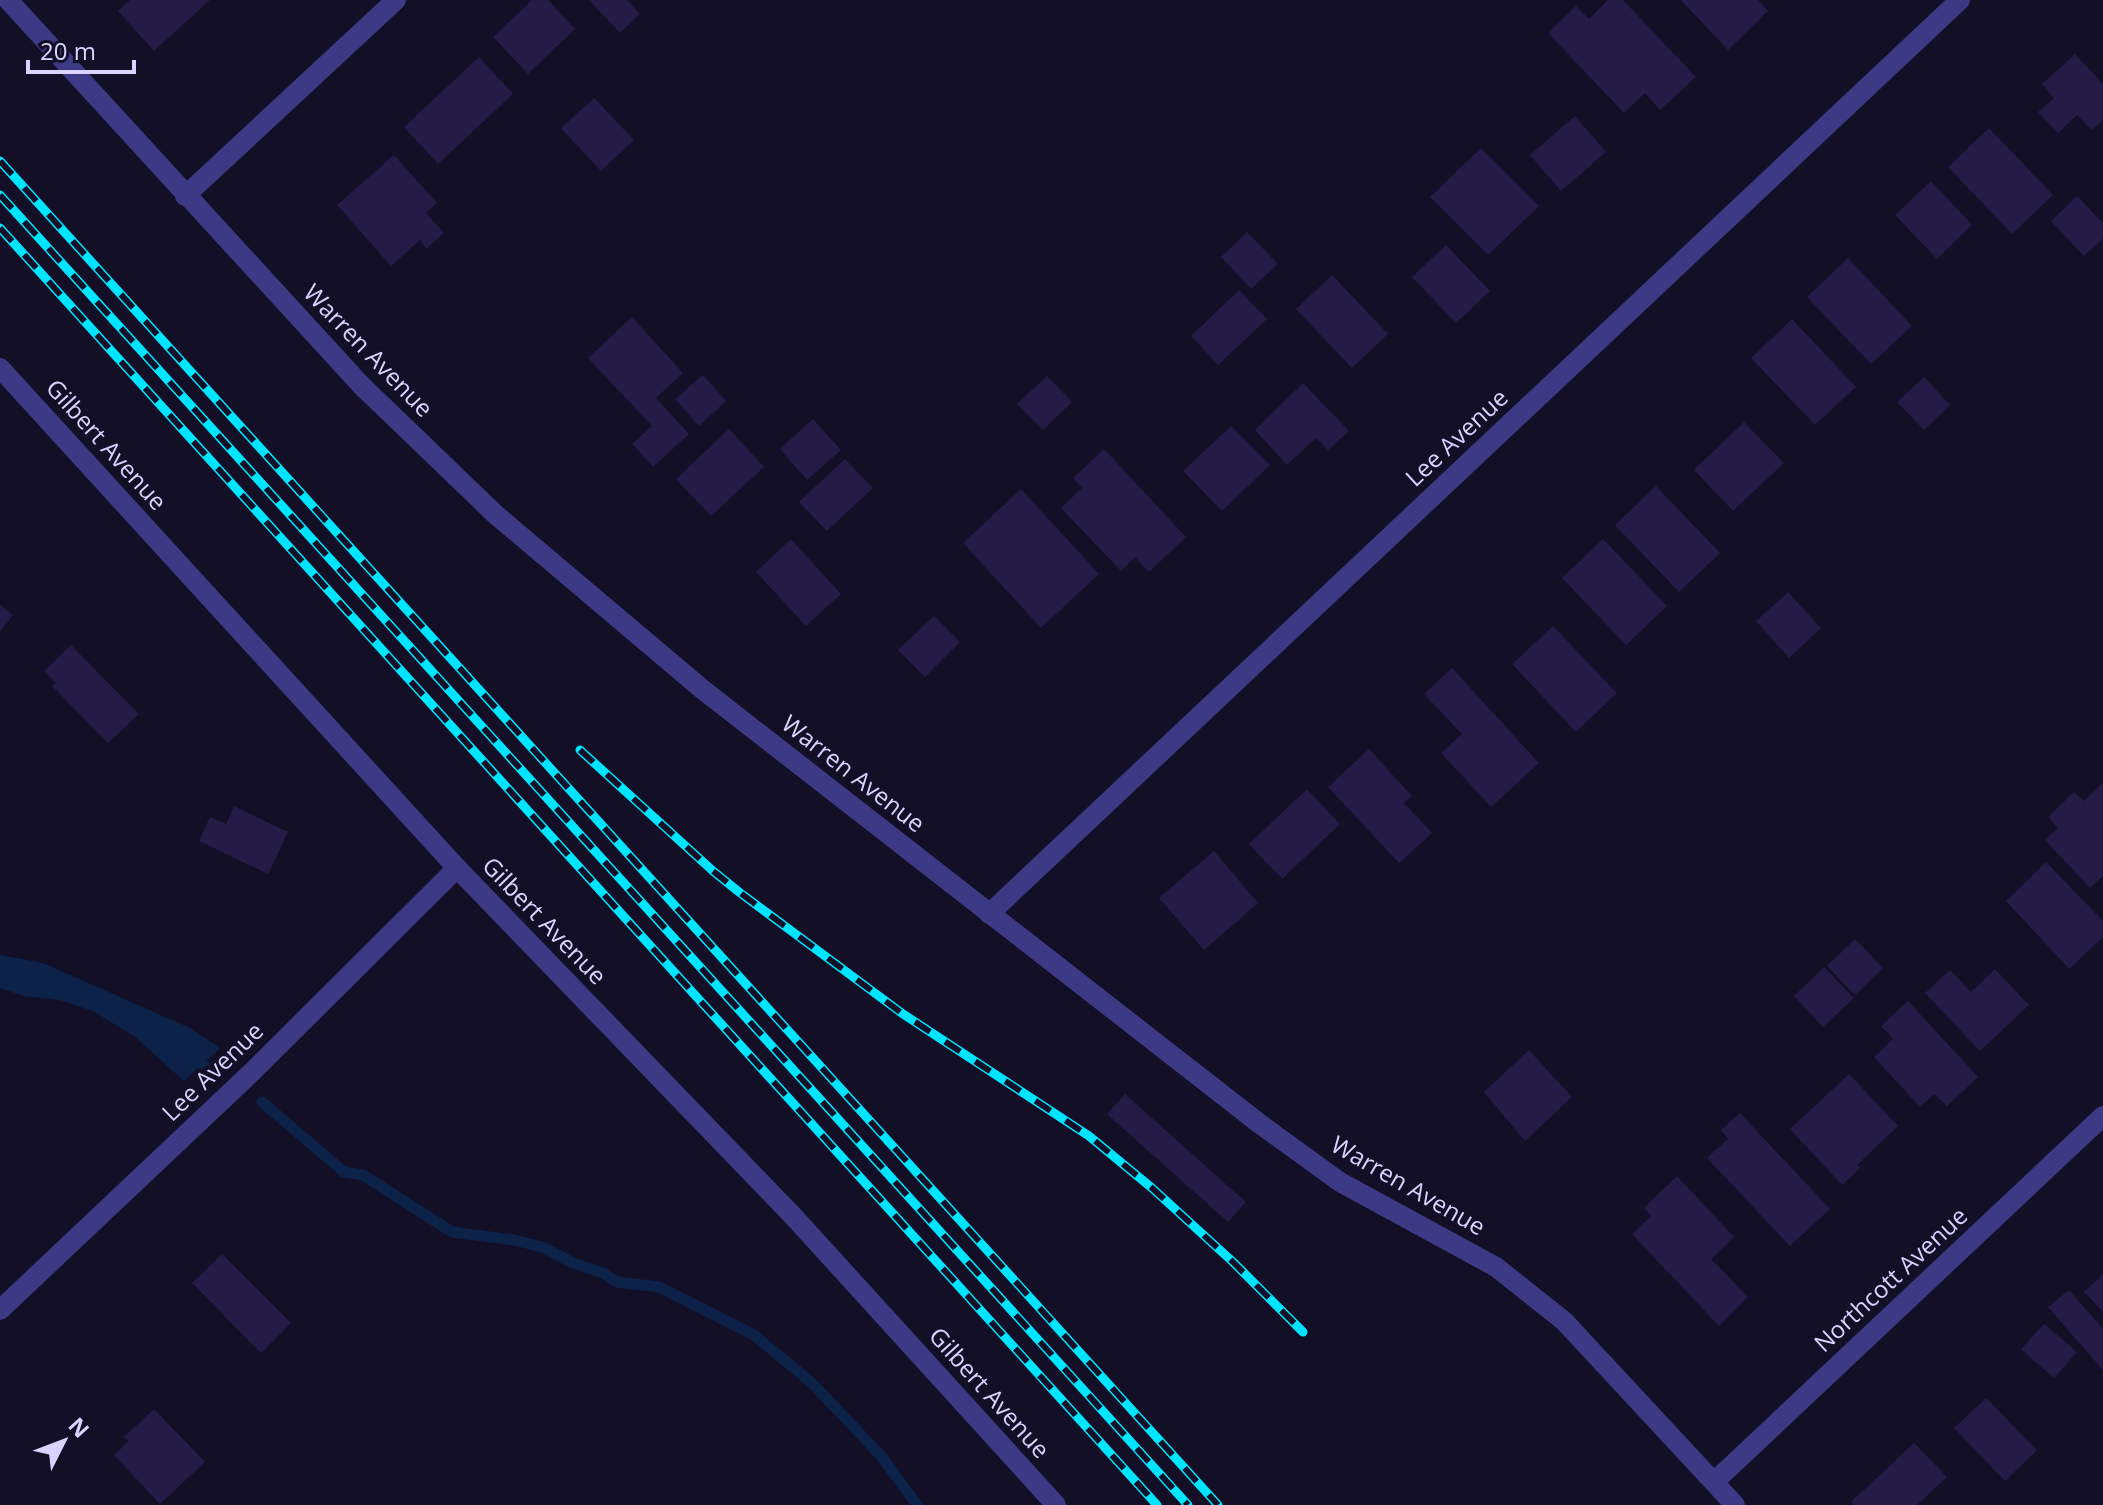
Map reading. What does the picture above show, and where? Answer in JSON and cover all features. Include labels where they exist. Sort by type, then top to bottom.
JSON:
[{"type":"street","name":"Warren Avenue","points":[[8,0],[361,385],[495,514],[702,689],[1260,1124],[1340,1182],[1496,1267],[1564,1321],[1735,1505]]},
{"type":"street","points":[[185,196],[396,0]]},
{"type":"street","name":"Lee Avenue","points":[[989,914],[1960,0]]},
{"type":"street","name":"Gilbert Avenue","points":[[0,368],[457,868],[794,1217],[1056,1505]]},
{"type":"street","name":"Lee Avenue","points":[[0,1310],[251,1073],[457,868]]},
{"type":"street","name":"Northcott Avenue","points":[[1714,1482],[2103,1116]]},
{"type":"water","points":[[0,955],[43,963],[190,1028],[220,1048],[184,1081],[135,1037],[93,1011],[59,1000],[24,996],[0,988]]},
{"type":"building","points":[[130,0],[210,0],[154,51],[118,11]]},
{"type":"building","points":[[532,0],[548,0],[575,29],[528,74],[493,37]]},
{"type":"building","points":[[589,0],[627,0],[640,14],[620,33]]},
{"type":"building","points":[[1608,0],[1623,0],[1696,77],[1660,110],[1645,93],[1624,113],[1548,33],[1576,6],[1589,19]]},
{"type":"building","points":[[1681,0],[1758,0],[1768,11],[1728,50]]},
{"type":"building","points":[[2075,54],[2103,84],[2103,120],[2092,130],[2077,115],[2058,133],[2038,112],[2054,98],[2042,84]]},
{"type":"building","points":[[479,57],[513,94],[438,164],[404,127]]},
{"type":"building","points":[[594,98],[634,140],[601,171],[561,128]]},
{"type":"building","points":[[1575,116],[1606,152],[1561,191],[1530,155]]},
{"type":"building","points":[[1989,128],[2053,195],[2012,234],[1948,167]]},
{"type":"building","points":[[1481,148],[1539,206],[1488,255],[1430,197]]},
{"type":"building","points":[[394,155],[437,203],[426,213],[444,233],[426,249],[420,240],[391,266],[337,205]]},
{"type":"building","points":[[1931,181],[1972,225],[1937,259],[1895,215]]},
{"type":"building","points":[[2077,196],[2103,223],[2103,239],[2084,256],[2051,221]]},
{"type":"building","points":[[1247,232],[1278,264],[1251,289],[1221,257]]},
{"type":"building","points":[[1446,245],[1490,291],[1456,323],[1412,277]]},
{"type":"building","points":[[1848,258],[1912,326],[1871,364],[1807,297]]},
{"type":"building","points":[[1332,275],[1388,334],[1352,368],[1296,309]]},
{"type":"building","points":[[1239,290],[1267,319],[1218,365],[1191,336]]},
{"type":"building","points":[[632,317],[683,373],[656,398],[689,434],[653,467],[632,444],[652,426],[588,358]]},
{"type":"building","points":[[1792,319],[1856,387],[1815,425],[1751,358]]},
{"type":"building","points":[[703,375],[726,401],[699,426],[675,399]]},
{"type":"building","points":[[1047,376],[1072,402],[1043,430],[1017,404]]},
{"type":"building","points":[[1924,377],[1950,405],[1924,430],[1897,402]]},
{"type":"building","points":[[1303,383],[1349,431],[1328,450],[1316,438],[1287,465],[1255,430]]},
{"type":"building","points":[[813,419],[841,450],[807,480],[780,449]]},
{"type":"building","points":[[1744,422],[1784,463],[1733,511],[1694,470]]},
{"type":"building","points":[[1231,426],[1270,465],[1222,511],[1183,471]]},
{"type":"building","points":[[729,429],[764,467],[711,516],[676,479]]},
{"type":"building","points":[[1104,449],[1186,537],[1149,572],[1135,557],[1121,571],[1061,508],[1082,488],[1073,478]]},
{"type":"building","points":[[845,459],[873,488],[827,531],[799,502]]},
{"type":"building","points":[[1656,486],[1720,553],[1679,592],[1615,525]]},
{"type":"building","points":[[1021,489],[1099,574],[1041,628],[963,543]]},
{"type":"building","points":[[791,539],[841,594],[806,626],[756,572]]},
{"type":"building","points":[[1603,539],[1667,606],[1626,645],[1562,578]]},
{"type":"building","points":[[1788,592],[1821,628],[1789,658],[1756,621]]},
{"type":"building","points":[[0,605],[13,615],[0,632]]},
{"type":"building","points":[[934,616],[960,642],[925,677],[898,650]]},
{"type":"building","points":[[1553,626],[1617,693],[1576,732],[1512,664]]},
{"type":"building","points":[[71,645],[139,714],[108,743],[52,686],[56,683],[44,671]]},
{"type":"building","points":[[1452,668],[1539,763],[1491,807],[1441,753],[1462,734],[1424,694]]},
{"type":"building","points":[[1369,749],[1412,796],[1404,803],[1432,833],[1399,863],[1328,787]]},
{"type":"building","points":[[2103,783],[2103,876],[2090,888],[2045,840],[2058,828],[2048,817],[2074,792],[2084,801]]},
{"type":"building","points":[[1307,789],[1340,824],[1282,879],[1249,844]]},
{"type":"building","points":[[234,806],[288,832],[268,874],[199,841],[210,817],[226,824]]},
{"type":"building","points":[[1214,851],[1258,903],[1204,950],[1159,898]]},
{"type":"building","points":[[2046,862],[2103,921],[2103,937],[2069,969],[2006,901]]},
{"type":"building","points":[[1855,939],[1883,968],[1855,995],[1827,966]]},
{"type":"building","points":[[1824,967],[1854,998],[1823,1027],[1794,996]]},
{"type":"building","points":[[1995,969],[2029,1005],[1980,1051],[1925,993],[1950,970],[1971,992]]},
{"type":"building","points":[[1908,1001],[1978,1077],[1947,1106],[1934,1094],[1920,1107],[1874,1057],[1893,1039],[1881,1026]]},
{"type":"building","points":[[1529,1050],[1572,1097],[1525,1141],[1484,1092]]},
{"type":"building","points":[[1849,1074],[1898,1126],[1857,1165],[1860,1168],[1842,1185],[1790,1129]]},
{"type":"building","points":[[1125,1094],[1246,1202],[1228,1222],[1107,1114]]},
{"type":"building","points":[[1740,1113],[1830,1209],[1790,1246],[1707,1158],[1728,1139],[1721,1130]]},
{"type":"building","points":[[1677,1176],[1734,1237],[1711,1259],[1748,1297],[1719,1326],[1632,1234],[1651,1216],[1644,1208]]},
{"type":"building","points":[[222,1254],[291,1323],[261,1353],[192,1283]]},
{"type":"building","points":[[2103,1274],[2103,1312],[2084,1292]]},
{"type":"building","points":[[2069,1290],[2103,1329],[2103,1370],[2048,1307]]},
{"type":"building","points":[[2044,1324],[2077,1352],[2054,1378],[2021,1349]]},
{"type":"building","points":[[1986,1398],[2037,1450],[2005,1481],[1954,1428]]},
{"type":"building","points":[[154,1409],[205,1462],[160,1504],[114,1455],[129,1441],[124,1437]]},
{"type":"building","points":[[1914,1443],[1947,1477],[1917,1505],[1854,1505],[1851,1502]]},
{"type":"waterway","points":[[192,1057],[211,1071]]},
{"type":"waterway","points":[[262,1102],[344,1172],[363,1175],[452,1232],[542,1247],[617,1282],[659,1287],[754,1335],[812,1383],[882,1457],[917,1505]]},
{"type":"railway","points":[[0,161],[1218,1505]]},
{"type":"railway","points":[[0,195],[1188,1505]]},
{"type":"railway","points":[[0,228],[1157,1505]]},
{"type":"railway","points":[[580,750],[739,892],[903,1014],[1089,1136],[1233,1262],[1303,1332]]}]
